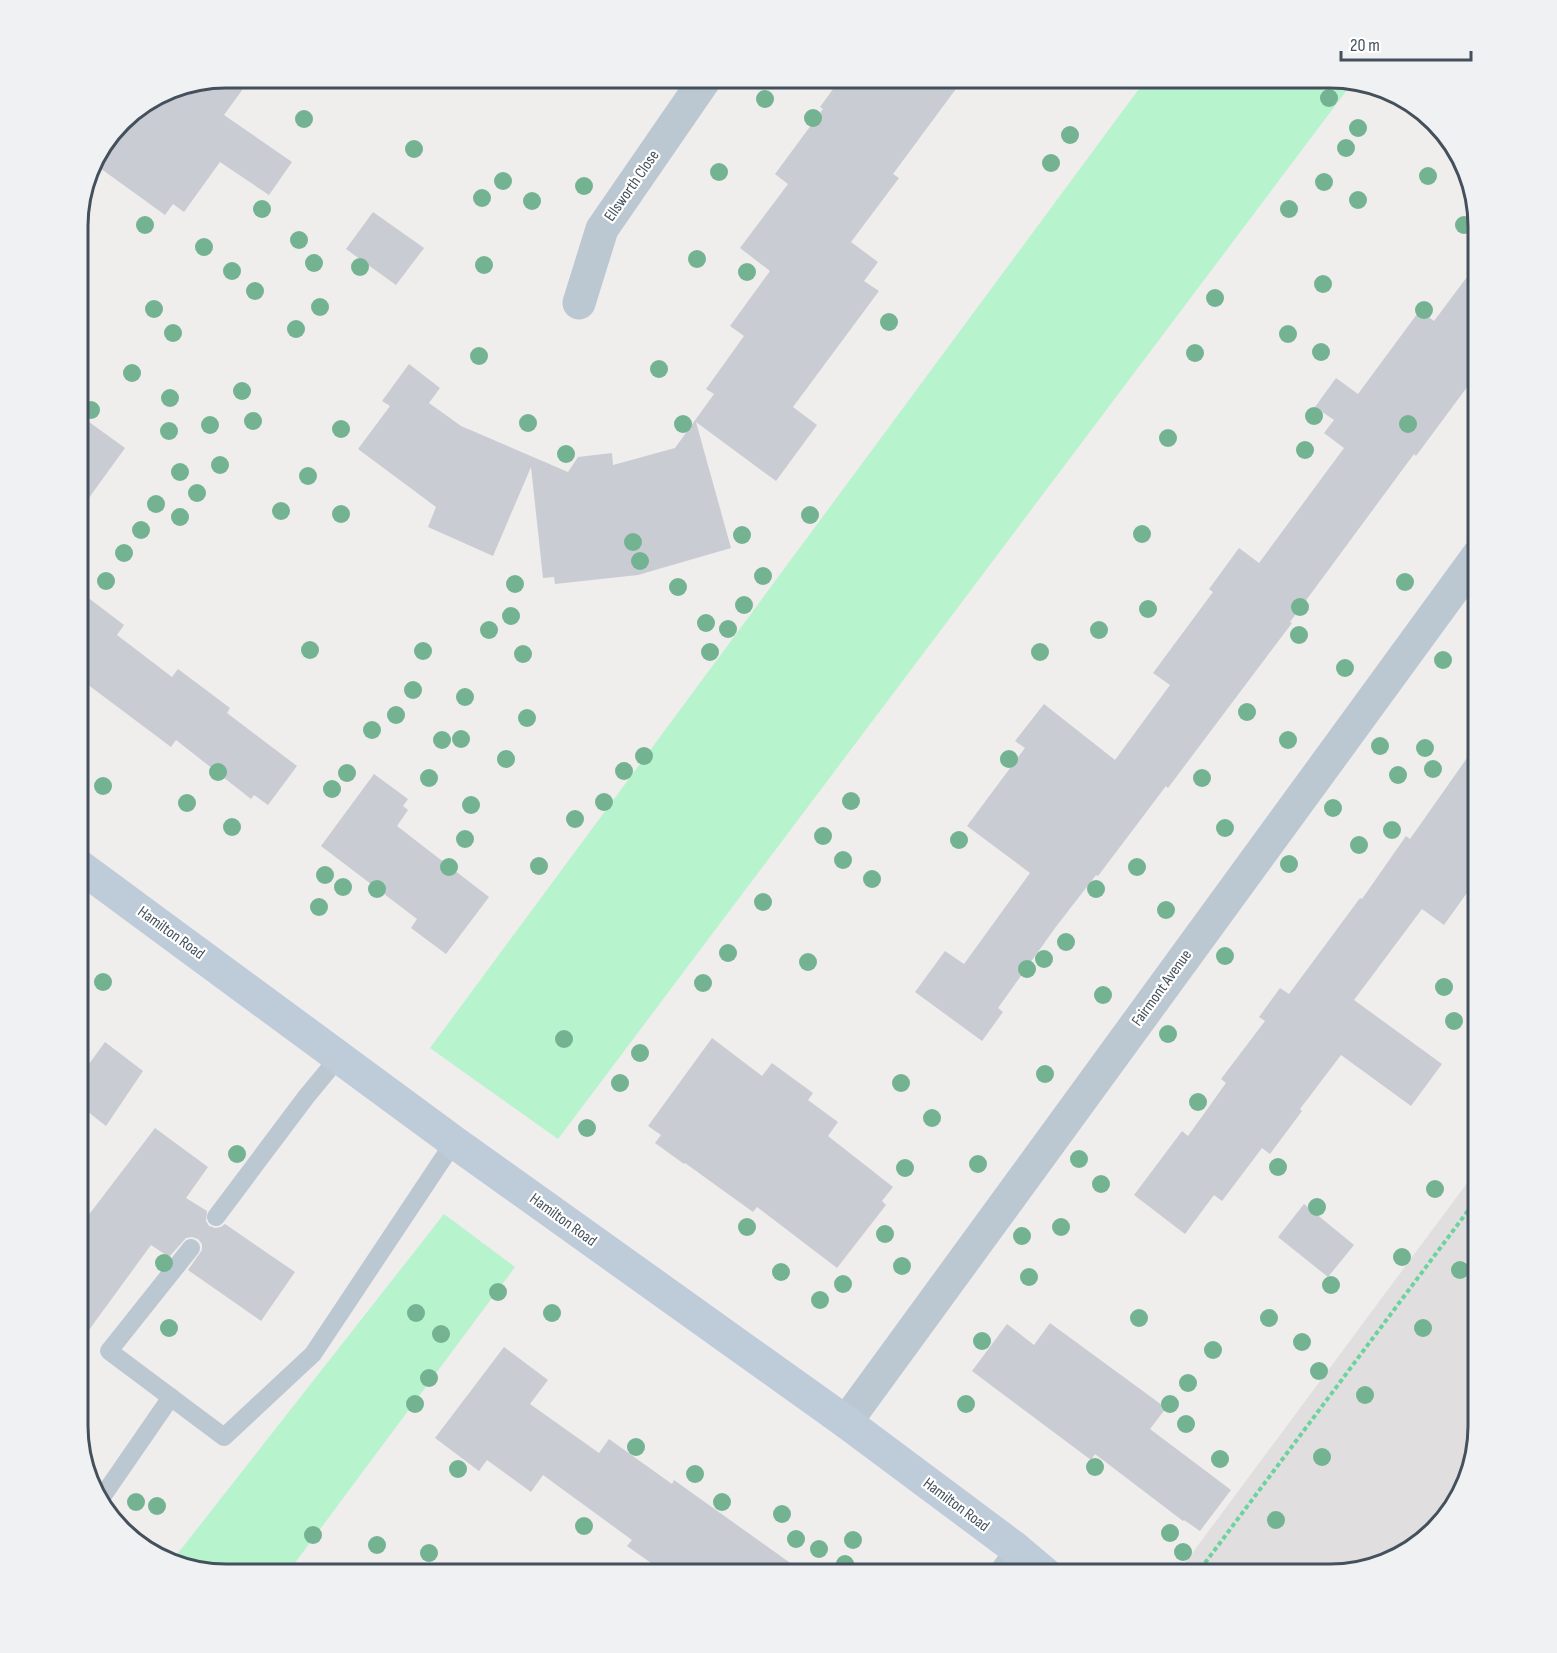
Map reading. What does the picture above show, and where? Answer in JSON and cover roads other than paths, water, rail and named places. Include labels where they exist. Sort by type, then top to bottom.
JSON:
[{"type":"main road","name":"Hamilton Road","points":[[88,873],[454,1142],[846,1422],[1034,1564]]},
{"type":"street","name":"Ellsworth Close","points":[[579,303],[602,229],[698,89]]},
{"type":"street","name":"Fairmont Avenue","points":[[846,1422],[1468,569]]},
{"type":"lane","points":[[216,1217],[339,1057]]},
{"type":"lane","points":[[191,1248],[109,1351],[224,1437],[313,1354],[454,1142]]},
{"type":"lane","points":[[105,1492],[171,1397]]},
{"type":"lane","points":[[1003,1564],[1014,1548]]}]
